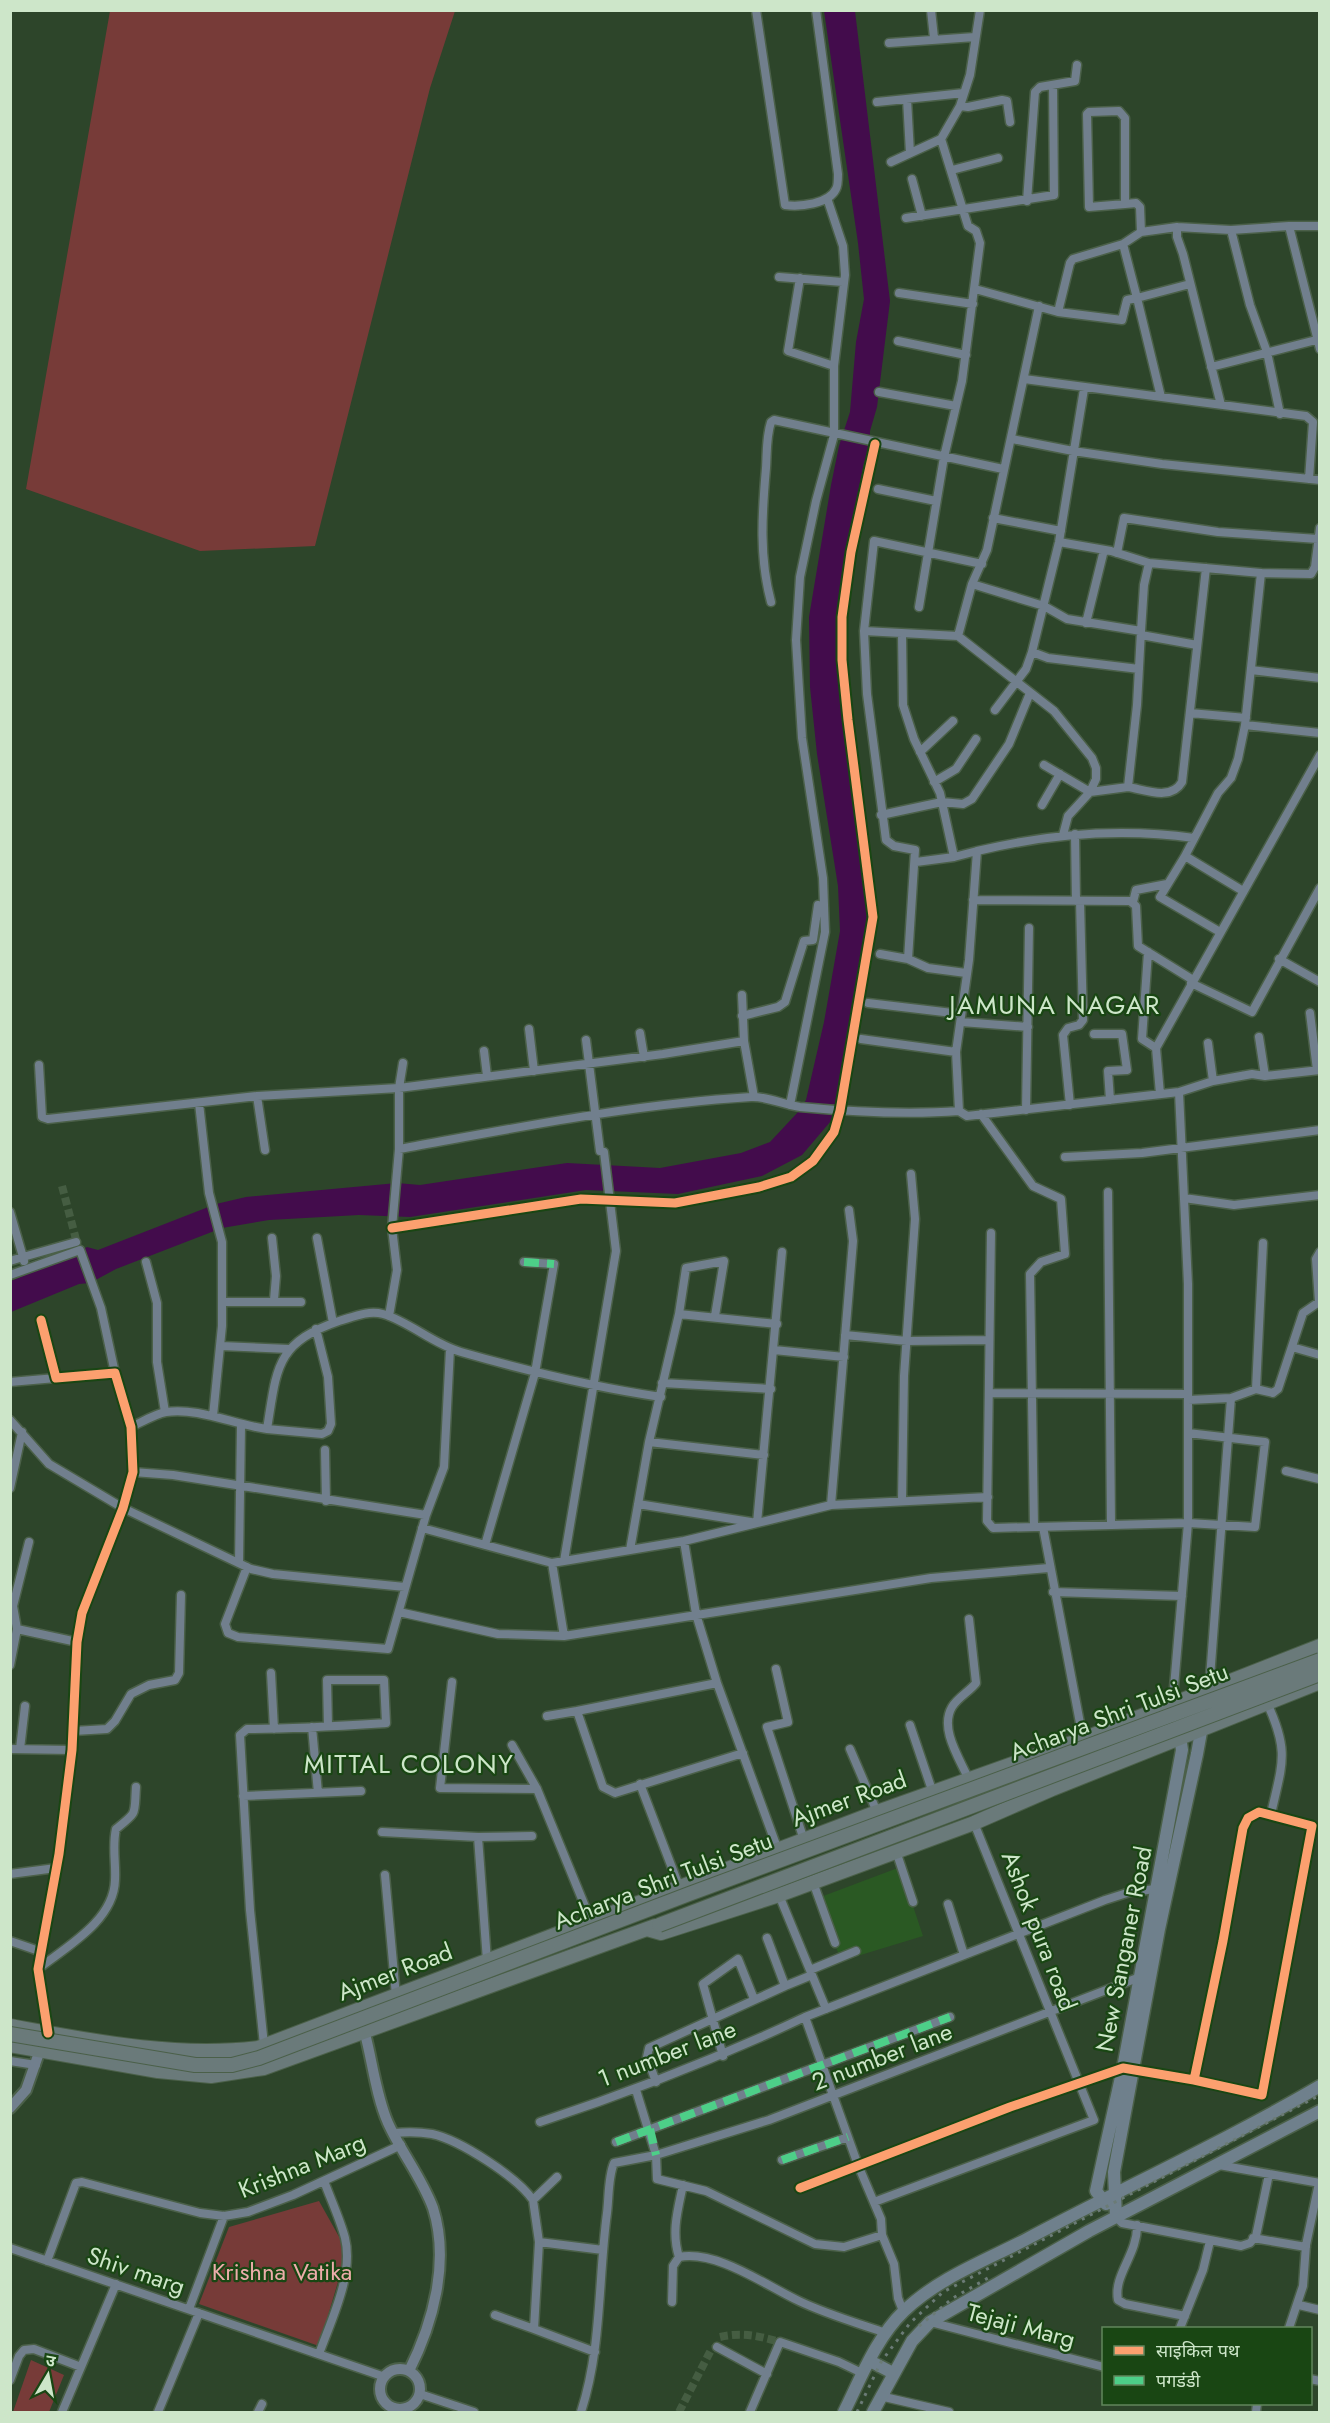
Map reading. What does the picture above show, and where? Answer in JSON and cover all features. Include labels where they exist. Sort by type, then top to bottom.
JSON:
[{"type":"highway","name":"Ajmer Road","points":[[10,2026],[155,2049],[196,2052],[230,2051],[264,2045],[359,2011],[877,1812],[1083,1739],[1320,1646]]},
{"type":"highway","name":"Acharya Shri Tulsi Setu","points":[[10,2034],[195,2065],[232,2065],[260,2058],[689,1894],[1320,1660]]},
{"type":"highway","name":"Acharya Shri Tulsi Setu","points":[[653,1927],[1320,1674]]},
{"type":"highway","name":"Ajmer Road","points":[[10,2045],[158,2071],[211,2076],[264,2068],[653,1927],[661,1933],[779,1895],[974,1823],[1052,1789],[1201,1732],[1320,1682]]},
{"type":"main road","name":"New Sanganer Road","points":[[1102,2199],[1096,2191],[1129,2069],[1201,1732],[1194,1696]]},
{"type":"main road","name":"New Sanganer Road","points":[[1116,2217],[1114,2172],[1140,1977],[1182,1750],[1172,1704]]},
{"type":"main road","points":[[844,2412],[886,2333],[903,2311],[932,2288],[1102,2199],[1183,2160],[1320,2086]]},
{"type":"main road","points":[[873,2412],[912,2341],[930,2322],[1116,2217],[1320,2111]]},
{"type":"main road","points":[[1102,2199],[1116,2217]]},
{"type":"main road","points":[[870,2361],[893,2373]]},
{"type":"street","points":[[756,10],[785,205],[806,205],[827,198],[836,189],[838,174],[816,10]]},
{"type":"street","points":[[931,10],[934,39]]},
{"type":"street","points":[[891,162],[941,139],[960,106],[970,75],[980,10]]},
{"type":"street","points":[[889,43],[975,37]]},
{"type":"street","points":[[1027,201],[1035,92],[1040,87],[1075,81],[1077,65]]},
{"type":"street","points":[[906,218],[1054,195],[1056,192],[1053,86]]},
{"type":"street","points":[[877,102],[964,93]]},
{"type":"street","points":[[907,99],[910,153]]},
{"type":"street","points":[[960,106],[968,107],[1007,101],[1010,122]]},
{"type":"street","points":[[1125,204],[1125,118],[1119,111],[1089,112],[1087,114],[1089,207],[1125,204],[1136,203],[1140,207],[1141,232]]},
{"type":"street","points":[[919,607],[944,457],[966,355],[980,243],[976,231],[968,226],[941,139]]},
{"type":"street","points":[[952,170],[998,158]]},
{"type":"street","points":[[912,179],[922,216]]},
{"type":"street","points":[[793,1106],[825,932],[823,878],[802,738],[796,651],[800,577],[816,501],[834,435],[834,366],[843,282],[843,246],[827,198]]},
{"type":"street","points":[[1211,367],[1267,352],[1319,343],[1289,226]]},
{"type":"street","points":[[1058,312],[1073,259],[1123,244],[1141,232],[1177,227],[1231,230],[1320,226]]},
{"type":"street","points":[[1177,227],[1177,237],[1221,405]]},
{"type":"street","points":[[1231,230],[1250,305],[1267,352],[1280,414]]},
{"type":"street","points":[[1123,244],[1161,397]]},
{"type":"street","points":[[779,277],[843,282]]},
{"type":"street","points":[[800,278],[788,351],[834,366]]},
{"type":"street","points":[[975,289],[1058,312],[1122,320],[1127,300],[1190,284]]},
{"type":"street","points":[[899,293],[973,304]]},
{"type":"street","points":[[958,636],[972,584],[982,564],[1012,439],[1039,306]]},
{"type":"street","points":[[898,341],[966,355]]},
{"type":"street","points":[[1024,379],[1306,416],[1312,422],[1309,479]]},
{"type":"street","points":[[995,710],[1026,669],[1032,652],[1059,542],[1084,388]]},
{"type":"street","points":[[879,392],[956,406]]},
{"type":"street","points":[[771,602],[764,576],[762,508],[771,422],[774,420],[834,435],[1003,469]]},
{"type":"street","points":[[1012,439],[1073,451],[1162,464],[1320,480]]},
{"type":"street","points":[[392,1228],[581,1199],[675,1203],[749,1190],[784,1180],[806,1167],[834,1132],[873,917],[869,865],[848,720],[842,660],[842,617],[851,552],[873,443]]},
{"type":"street","points":[[878,489],[936,501]]},
{"type":"street","points":[[993,518],[1061,531]]},
{"type":"street","points":[[1117,553],[1124,518],[1218,532],[1318,539]]},
{"type":"street","points":[[1059,542],[1117,553],[1149,563],[1261,573],[1311,574],[1316,567],[1320,528]]},
{"type":"street","points":[[908,959],[916,862],[913,848],[887,843],[881,815],[867,694],[864,632],[874,541],[982,564]]},
{"type":"street","points":[[1086,622],[1104,550]]},
{"type":"street","points":[[1128,787],[1144,585],[1149,563]]},
{"type":"street","points":[[1044,765],[1090,792],[1128,787],[1168,794],[1177,790],[1182,782],[1206,568]]},
{"type":"street","points":[[1220,932],[1160,897],[1185,856],[1218,793],[1231,778],[1238,759],[1246,722],[1261,573]]},
{"type":"street","points":[[972,584],[1044,606],[1067,619],[1197,645]]},
{"type":"street","points":[[864,632],[958,636],[1054,711],[1092,758],[1096,779],[1090,792],[1068,816],[1063,835]]},
{"type":"street","points":[[902,635],[903,705],[920,753],[942,802],[954,857]]},
{"type":"street","points":[[1032,652],[1048,658],[1139,669]]},
{"type":"street","points":[[1251,670],[1320,678]]},
{"type":"street","points":[[881,815],[942,802],[963,804],[972,799],[1009,744],[1030,693]]},
{"type":"street","points":[[1190,713],[1320,733]]},
{"type":"street","points":[[920,753],[953,721]]},
{"type":"street","points":[[934,782],[956,769],[976,740]]},
{"type":"street","points":[[1160,1094],[1156,1048],[1320,755]]},
{"type":"street","points":[[1041,805],[1060,774]]},
{"type":"street","points":[[1070,1105],[1063,1035],[1068,1028],[1079,1025],[1083,1020],[1075,834]]},
{"type":"street","points":[[916,862],[954,857],[1063,835],[1166,834],[1194,838]]},
{"type":"street","points":[[959,1111],[956,1052],[969,960],[977,851]]},
{"type":"street","points":[[1185,856],[1243,891]]},
{"type":"street","points":[[1167,884],[1136,890],[1133,902],[1136,906],[1138,946],[1192,982],[1252,1012],[1279,959],[1320,888]]},
{"type":"street","points":[[973,900],[1133,902]]},
{"type":"street","points":[[742,1016],[778,1007],[785,1002],[804,941],[813,940],[818,904]]},
{"type":"street","points":[[1026,1110],[1029,928]]},
{"type":"street","points":[[1148,952],[1142,1039],[1156,1048]]},
{"type":"street","points":[[880,954],[908,959],[928,968],[966,973]]},
{"type":"street","points":[[1279,959],[1320,982]]},
{"type":"street","points":[[742,995],[744,1041],[754,1097]]},
{"type":"street","points":[[868,1003],[1028,1027]]},
{"type":"street","points":[[399,1149],[596,1114],[754,1097],[793,1106],[838,1111],[895,1114],[959,1111],[967,1116],[1179,1092],[1213,1081],[1252,1074],[1265,1076],[1318,1070],[1310,1013]]},
{"type":"street","points":[[529,1029],[534,1071]]},
{"type":"street","points":[[640,1033],[644,1057]]},
{"type":"street","points":[[1094,1034],[1122,1034],[1127,1070],[1108,1071],[1110,1100]]},
{"type":"street","points":[[1259,1038],[1265,1076]]},
{"type":"street","points":[[861,1039],[956,1052]]},
{"type":"street","points":[[564,1561],[616,1251],[612,1238],[611,1201],[586,1040]]},
{"type":"street","points":[[39,1065],[42,1117],[48,1119],[257,1096],[399,1088],[644,1057],[744,1041]]},
{"type":"street","points":[[1208,1043],[1213,1081]]},
{"type":"street","points":[[484,1051],[487,1076]]},
{"type":"street","points":[[389,1317],[397,1270],[392,1228],[399,1149],[399,1088],[403,1063]]},
{"type":"street","points":[[1174,1686],[1188,1523],[1188,1284],[1179,1092]]},
{"type":"street","points":[[257,1096],[265,1150]]},
{"type":"street","points":[[199,1103],[209,1193],[222,1242],[221,1346],[213,1416]]},
{"type":"street","points":[[981,1114],[1033,1186],[1061,1199],[1065,1254],[1041,1262],[1030,1274],[1033,1393],[1039,1527],[1083,1739]]},
{"type":"street","points":[[1065,1156],[1182,1148],[1320,1130]]},
{"type":"street","points":[[902,1500],[904,1376],[915,1219],[911,1174]]},
{"type":"street","points":[[1108,1192],[1108,1393],[1112,1525]]},
{"type":"street","points":[[1184,1198],[1234,1205],[1320,1195]]},
{"type":"street","points":[[831,1505],[853,1241],[849,1210]]},
{"type":"street","points":[[10,1212],[25,1268]]},
{"type":"street","points":[[991,1233],[987,1521],[993,1528],[1188,1523],[1255,1527],[1265,1442],[1188,1433]]},
{"type":"street","points":[[272,1238],[276,1276],[274,1300]]},
{"type":"street","points":[[317,1238],[333,1323]]},
{"type":"street","points":[[1256,1389],[1263,1243]]},
{"type":"street","points":[[10,1261],[78,1246]]},
{"type":"street","points":[[10,1275],[78,1246]]},
{"type":"street","points":[[48,2033],[38,1969],[39,1951],[56,1868],[72,1750],[77,1642],[90,1588],[123,1508],[133,1472],[131,1426],[115,1373],[94,1286],[78,1246]]},
{"type":"street","points":[[757,1523],[782,1252]]},
{"type":"street","points":[[989,1393],[1108,1393],[1231,1398],[1256,1389],[1273,1393],[1278,1389],[1303,1313],[1319,1302],[1316,1259],[1320,1252]]},
{"type":"street","points":[[630,1550],[649,1442],[679,1314],[686,1268],[724,1261],[715,1316]]},
{"type":"street","points":[[146,1262],[157,1303],[157,1362],[165,1412]]},
{"type":"street","points":[[485,1545],[535,1373],[554,1264],[524,1262]]},
{"type":"street","points":[[223,1302],[274,1300],[301,1302]]},
{"type":"street","points":[[267,1429],[275,1383],[289,1348],[299,1338],[316,1329],[362,1314],[381,1314],[450,1349],[535,1373],[594,1387],[661,1397]]},
{"type":"street","points":[[679,1314],[777,1324]]},
{"type":"street","points":[[41,1320],[56,1378]]},
{"type":"street","points":[[131,1426],[165,1412],[188,1412],[213,1416],[241,1426],[322,1434],[328,1431],[331,1424],[328,1377],[316,1329]]},
{"type":"street","points":[[845,1335],[907,1341],[989,1340]]},
{"type":"street","points":[[221,1346],[289,1348]]},
{"type":"street","points":[[1292,1347],[1320,1355]]},
{"type":"street","points":[[241,1426],[238,1486],[243,1565],[225,1624],[228,1633],[238,1637],[388,1649],[426,1515],[444,1467],[450,1349]]},
{"type":"street","points":[[774,1350],[844,1358]]},
{"type":"street","points":[[10,1382],[115,1373]]},
{"type":"street","points":[[662,1383],[771,1389]]},
{"type":"street","points":[[1209,1691],[1231,1398]]},
{"type":"street","points":[[10,1420],[49,1464],[123,1508],[243,1565],[273,1574],[405,1587]]},
{"type":"street","points":[[10,1488],[22,1432]]},
{"type":"street","points":[[649,1442],[764,1455]]},
{"type":"street","points":[[325,1450],[326,1501]]},
{"type":"street","points":[[1286,1471],[1319,1478]]},
{"type":"street","points":[[133,1472],[426,1515]]},
{"type":"street","points":[[422,1528],[552,1563],[684,1540],[831,1505],[988,1497]]},
{"type":"street","points":[[638,1504],[757,1523]]},
{"type":"street","points":[[684,1540],[696,1614],[717,1683],[778,1850]]},
{"type":"street","points":[[10,1665],[17,1629],[13,1606],[13,1586],[29,1542]]},
{"type":"street","points":[[552,1563],[564,1636]]},
{"type":"street","points":[[399,1611],[498,1634],[564,1636],[931,1578],[1049,1568]]},
{"type":"street","points":[[1053,1592],[1182,1596]]},
{"type":"street","points":[[74,1731],[107,1729],[115,1721],[132,1694],[149,1685],[175,1680],[179,1673],[181,1595]]},
{"type":"street","points":[[969,1619],[976,1683],[953,1706],[947,1718],[948,1731],[969,1780]]},
{"type":"street","points":[[17,1629],[77,1642]]},
{"type":"street","points":[[776,1669],[788,1722],[767,1727],[804,1840]]},
{"type":"street","points":[[271,1673],[274,1729]]},
{"type":"street","points":[[264,2045],[250,1910],[240,1735],[247,1730],[274,1729],[386,1723],[384,1680],[327,1680],[328,1726]]},
{"type":"street","points":[[452,1682],[440,1788],[537,1789]]},
{"type":"street","points":[[547,1716],[717,1683]]},
{"type":"street","points":[[1267,1703],[1280,1732],[1283,1750],[1271,1814]]},
{"type":"street","points":[[20,1749],[25,1706]]},
{"type":"street","points":[[577,1711],[603,1787],[615,1793],[742,1753]]},
{"type":"street","points":[[910,1725],[933,1793]]},
{"type":"street","points":[[312,1727],[318,1793]]},
{"type":"street","points":[[512,1745],[537,1789],[591,1921]]},
{"type":"street","points":[[10,1749],[72,1750]]},
{"type":"street","points":[[850,1749],[877,1812]]},
{"type":"street","points":[[640,1784],[679,1887]]},
{"type":"street","points":[[38,1969],[82,1935],[101,1915],[112,1898],[115,1881],[113,1840],[116,1829],[130,1820],[134,1812],[136,1787]]},
{"type":"street","points":[[243,1796],[362,1791]]},
{"type":"street","points":[[800,2188],[1077,2082],[1129,2069],[1262,2095],[1312,1826],[1259,1812],[1248,1818],[1243,1828],[1223,1941],[1194,2080]]},
{"type":"street","name":"Ashok pura road","points":[[874,2202],[1094,2120],[974,1823]]},
{"type":"street","points":[[382,1832],[477,1837],[532,1836]]},
{"type":"street","points":[[477,1837],[487,1961]]},
{"type":"street","points":[[896,1851],[913,1902]]},
{"type":"street","points":[[10,1874],[56,1868]]},
{"type":"street","points":[[385,1875],[396,1996]]},
{"type":"street","points":[[813,1882],[835,1943]]},
{"type":"street","points":[[779,1895],[826,2009],[1018,1936],[1105,1900],[1130,1892],[1156,1889]]},
{"type":"street","points":[[948,1904],[964,1955]]},
{"type":"street","points":[[767,1938],[784,1986]]},
{"type":"street","points":[[10,1941],[39,1951]]},
{"type":"street","points":[[656,2082],[647,2057],[649,2048],[856,1951]]},
{"type":"street","points":[[723,2056],[702,1985],[740,1960],[754,1999]]},
{"type":"street","name":"2 number lane","points":[[603,2250],[614,2163],[656,2154],[770,2120],[1140,1977]]},
{"type":"street","name":"1 number lane","points":[[540,2122],[636,2090],[723,2056],[826,2009]]},
{"type":"street","points":[[359,2011],[388,2123],[433,2209],[440,2256],[435,2306],[419,2351],[409,2371]]},
{"type":"street","points":[[805,2017],[858,2165],[881,2219],[882,2235],[894,2264],[898,2298],[903,2311]]},
{"type":"street","points":[[616,2142],[950,2017]]},
{"type":"street","points":[[10,2108],[26,2090],[40,2050]]},
{"type":"street","points":[[10,2061],[36,2065]]},
{"type":"street","points":[[636,2090],[656,2154],[655,2177],[736,2205],[815,2244],[844,2247],[882,2235]]},
{"type":"street","points":[[394,2133],[432,2134],[459,2145],[524,2187],[533,2200],[538,2242],[534,2329]]},
{"type":"street","points":[[782,2160],[848,2138]]},
{"type":"street","name":"Krishna Marg","points":[[46,2261],[76,2183],[82,2182],[200,2213],[224,2216],[248,2212],[324,2181],[401,2145]]},
{"type":"street","points":[[1219,2165],[1319,2183],[1306,2247],[1299,2305],[1289,2327]]},
{"type":"street","points":[[1116,2217],[1122,2223],[1241,2246],[1253,2238],[1269,2174]]},
{"type":"street","points":[[533,2200],[556,2177]]},
{"type":"street","points":[[319,2354],[344,2281],[346,2259],[345,2239],[324,2181]]},
{"type":"street","points":[[672,2302],[673,2266],[679,2257],[675,2228],[683,2185]]},
{"type":"street","points":[[189,2309],[224,2216]]},
{"type":"street","points":[[1137,2225],[1134,2249],[1119,2280],[1118,2300],[1125,2304],[1185,2316]]},
{"type":"street","points":[[1253,2238],[1306,2247]]},
{"type":"street","points":[[1180,2327],[1203,2270],[1210,2241]]},
{"type":"street","points":[[538,2242],[603,2250],[595,2352],[581,2412]]},
{"type":"street","name":"Shiv marg","points":[[10,2248],[385,2377]]},
{"type":"street","points":[[679,2257],[689,2255],[726,2265],[798,2301],[886,2333]]},
{"type":"street","points":[[62,2412],[116,2284]]},
{"type":"street","points":[[1299,2305],[1320,2310]]},
{"type":"street","points":[[158,2412],[199,2313]]},
{"type":"street","points":[[495,2315],[595,2352]]},
{"type":"street","name":"Tejaji Marg","points":[[930,2322],[1102,2366]]},
{"type":"street","points":[[750,2412],[780,2342],[839,2362],[864,2374]]},
{"type":"street","points":[[717,2347],[766,2374]]},
{"type":"street","points":[[10,2380],[19,2356],[24,2350],[34,2349],[81,2367]]},
{"type":"street","points":[[396,2370],[409,2371],[418,2380],[420,2394],[409,2407],[391,2410],[381,2394],[385,2377],[396,2370]]},
{"type":"street","points":[[420,2394],[474,2412]]},
{"type":"street","points":[[880,2396],[949,2412]]},
{"type":"shaded area","points":[[824,11],[855,11],[890,301],[877,407],[870,431],[870,450],[864,462],[839,596],[837,668],[868,921],[865,957],[836,1115],[802,1155],[762,1176],[678,1194],[586,1190],[410,1217],[359,1215],[269,1220],[222,1228],[116,1269],[90,1283],[79,1284],[11,1312],[11,1281],[72,1256],[87,1247],[98,1250],[216,1204],[246,1197],[397,1183],[420,1185],[567,1163],[660,1168],[741,1153],[770,1142],[799,1111],[806,1100],[824,1022],[840,931],[838,886],[817,754],[810,687],[809,617],[831,485],[839,446],[850,412],[856,342],[864,299]]},
{"type":"shaded area","points":[[903,1866],[917,1901],[912,1903],[923,1936],[841,1961],[818,1898]]},
{"type":"green space","points":[[110,11],[455,11],[430,88],[315,546],[200,551],[26,489]]},
{"type":"green space","name":"Krishna Vatika","points":[[319,2201],[342,2242],[343,2265],[319,2346],[199,2304],[229,2227]]},
{"type":"green space","points":[[31,2360],[64,2375],[49,2412],[13,2412]]},
{"type":"tunnel","points":[[62,1186],[78,1247]]},
{"type":"tunnel","points":[[720,2337],[750,2335],[780,2342]]},
{"type":"tunnel","points":[[679,2412],[711,2350],[717,2347]]},
{"type":"railway","points":[[857,2412],[881,2362],[910,2323],[943,2292],[1320,2095]]},
{"type":"railway","points":[[919,2326],[953,2298],[988,2278]]},
{"type":"marked path","points":[[524,1262],[554,1264]]},
{"type":"marked path","points":[[616,2142],[950,2017]]},
{"type":"marked path","points":[[650,2129],[656,2155]]},
{"type":"marked path","points":[[782,2160],[848,2137]]},
{"type":"cycle path","points":[[392,1228],[581,1199],[675,1203],[759,1187],[791,1177],[813,1161],[834,1132],[840,1111],[873,917],[848,720],[842,660],[842,617],[851,552],[875,444]]},
{"type":"cycle path","points":[[41,1320],[56,1378],[115,1373],[131,1427],[133,1472],[123,1508],[82,1613],[77,1642],[72,1750],[59,1854],[38,1969],[48,2033]]},
{"type":"cycle path","points":[[800,2188],[1010,2107],[1123,2068],[1194,2080],[1223,1941],[1243,1828],[1248,1818],[1259,1812],[1312,1826],[1262,2095],[1194,2080]]},
{"type":"district","name":"JAMUNA NAGAR","points":[[1055,1005]]},
{"type":"district","name":"MITTAL COLONY","points":[[409,1764]]}]
